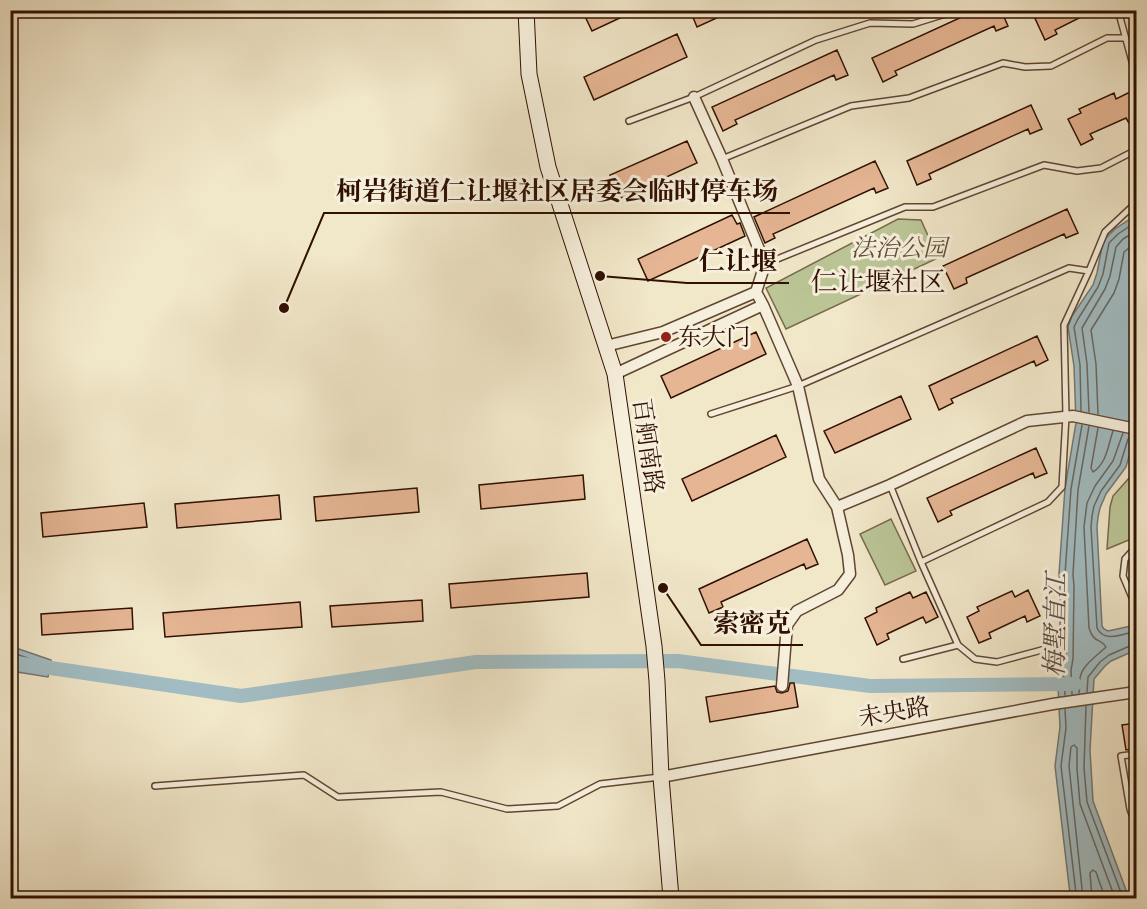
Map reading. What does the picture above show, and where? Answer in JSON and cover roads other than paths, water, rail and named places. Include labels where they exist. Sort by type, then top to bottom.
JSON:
[{"type":"street","name":"百舸南路","points":[[526,10],[529,74],[548,166],[615,374],[654,646],[660,777],[671,898]]},
{"type":"street","points":[[694,97],[765,264],[756,292],[798,386],[819,479],[837,507],[848,555],[850,574],[838,590],[797,611],[787,625],[782,686]]},
{"type":"street","points":[[606,346],[663,332],[756,292]]},
{"type":"street","points":[[615,374],[763,305]]},
{"type":"street","points":[[837,507],[890,485],[1027,421],[1069,416],[1137,429]]},
{"type":"street","name":"未央路","points":[[660,777],[1053,704],[1135,692]]},
{"type":"lane","points":[[629,121],[694,97],[816,40],[870,23],[913,24],[958,10]]},
{"type":"lane","points":[[1118,10],[1137,76]]},
{"type":"lane","points":[[722,159],[851,106],[909,98],[1003,63],[1025,67],[1051,66],[1107,38],[1125,38]]},
{"type":"lane","points":[[1129,51],[1137,50]]},
{"type":"lane","points":[[765,264],[905,207],[933,207],[1044,165],[1077,171],[1101,168],[1137,150]]},
{"type":"lane","points":[[921,562],[1048,502],[1062,488],[1069,416],[1064,325],[1105,232],[1137,203]]},
{"type":"lane","points":[[711,414],[798,386],[1069,268],[1089,271]]},
{"type":"lane","points":[[890,485],[958,645],[975,659],[997,662],[1053,647]]},
{"type":"lane","points":[[1137,547],[1125,559],[1123,576],[1137,608]]},
{"type":"lane","points":[[903,659],[958,645]]},
{"type":"lane","points":[[1137,754],[1120,756],[1130,809],[1137,825]]},
{"type":"lane","points":[[155,786],[304,775],[338,797],[441,792],[507,809],[558,806],[600,784],[660,777]]},
{"type":"water","points":[[1136,215],[1136,431],[1126,467],[1106,494],[1100,508],[1097,527],[1102,626],[1108,631],[1136,625],[1136,650],[1111,661],[1094,679],[1090,750],[1093,801],[1129,898],[1069,898],[1055,766],[1060,727],[1057,666],[1060,658],[1059,574],[1065,488],[1076,423],[1074,366],[1068,327],[1072,316],[1093,285],[1103,241],[1115,229]]},
{"type":"water","points":[[10,646],[51,660],[48,677],[11,671]]},
{"type":"waterway","name":"梅墅直江","points":[[10,662],[241,696],[476,662],[678,661],[870,686],[1075,684]]},
{"type":"place","name":"仁让堰","points":[[600,276]]},
{"type":"place","name":"柯岩街道仁让堰社区居委会临时停车场","points":[[284,308]]},
{"type":"place","name":"东大门","points":[[666,337]]},
{"type":"place","name":"索密克","points":[[663,588]]},
{"type":"district","name":"仁让堰社区","points":[[878,282]]},
{"type":"park label","name":"法治公园","points":[[899,248]]}]
